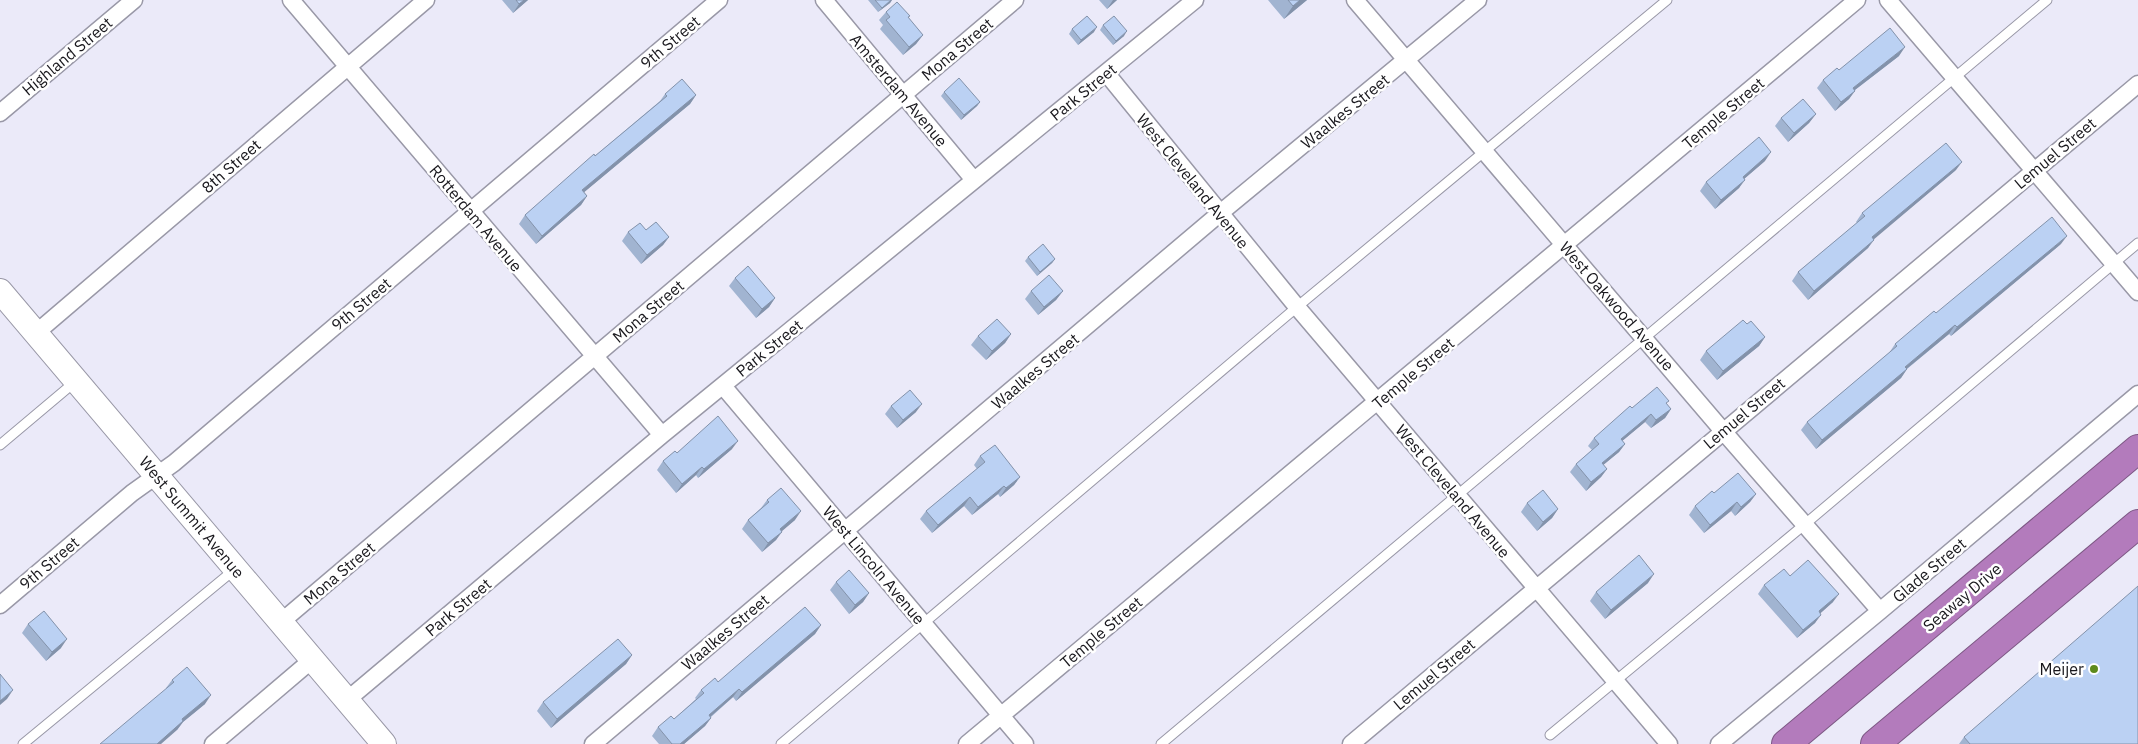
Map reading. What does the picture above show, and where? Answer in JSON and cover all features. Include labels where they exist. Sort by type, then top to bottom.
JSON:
[{"type":"highway","name":"Seaway Drive","points":[[1786,744],[2138,449]]},
{"type":"highway","points":[[1875,744],[2138,524]]},
{"type":"street","name":"Highland Street","points":[[0,113],[134,0]]},
{"type":"street","name":"Rotterdam Avenue","points":[[291,0],[662,435]]},
{"type":"street","name":"8th Street","points":[[36,333],[426,0]]},
{"type":"street","name":"9th Street","points":[[0,605],[156,475],[181,457],[719,0]]},
{"type":"street","name":"Amsterdam Avenue","points":[[824,0],[974,180]]},
{"type":"street","name":"Mona Street","points":[[281,622],[1015,0]]},
{"type":"street","name":"Park Street","points":[[347,700],[662,435],[1195,0]]},
{"type":"street","name":"West Oakwood Avenue","points":[[1355,0],[1723,431],[1880,611]]},
{"type":"street","name":"Waalkes Street","points":[[593,744],[1219,214],[1478,0]]},
{"type":"street","name":"Temple Street","points":[[967,744],[1857,0]]},
{"type":"street","points":[[1888,0],[2138,292]]},
{"type":"street","name":"West Cleveland Avenue","points":[[1106,74],[1297,307],[1669,744]]},
{"type":"street","name":"Lemuel Street","points":[[1351,744],[2138,84]]},
{"type":"street","name":"West Summit Avenue","points":[[0,291],[384,744]]},
{"type":"street","name":"West Lincoln Avenue","points":[[723,386],[1025,744]]},
{"type":"street","name":"Glade Street","points":[[1719,744],[2138,394]]},
{"type":"street","points":[[213,744],[313,659]]},
{"type":"lane","points":[[781,744],[1297,307],[1668,0]]},
{"type":"lane","points":[[1161,744],[2047,0]]},
{"type":"lane","points":[[1550,735],[1804,525],[2138,243]]},
{"type":"lane","points":[[0,445],[76,381]]},
{"type":"lane","points":[[23,744],[236,568]]},
{"type":"building","points":[[516,0],[524,0],[519,4]]},
{"type":"building","points":[[875,0],[891,0],[882,8]]},
{"type":"building","points":[[1288,0],[1300,0],[1293,6]]},
{"type":"building","points":[[897,2],[910,16],[908,17],[923,35],[909,47],[886,20],[890,17],[886,12]]},
{"type":"building","points":[[1087,16],[1097,27],[1081,40],[1072,29]]},
{"type":"building","points":[[1114,16],[1127,31],[1116,41],[1103,25]]},
{"type":"building","points":[[1890,28],[1905,47],[1853,88],[1855,91],[1841,102],[1823,80],[1837,68],[1839,70]]},
{"type":"building","points":[[959,78],[980,102],[964,115],[944,92]]},
{"type":"building","points":[[682,79],[696,95],[582,190],[587,196],[542,236],[525,215],[594,154],[595,156],[667,96],[665,94]]},
{"type":"building","points":[[1803,99],[1816,114],[1794,133],[1781,118]]},
{"type":"building","points":[[1759,137],[1771,152],[1743,177],[1745,180],[1721,200],[1706,182]]},
{"type":"building","points":[[1946,143],[1962,162],[1872,237],[1874,240],[1814,291],[1798,272],[1865,216],[1862,213]]},
{"type":"building","points":[[2052,217],[2067,236],[1957,327],[1955,325],[1905,367],[1907,369],[1822,440],[1807,422],[1897,346],[1895,344],[1934,311],[1936,313]]},
{"type":"building","points":[[656,222],[669,237],[647,255],[628,232],[640,223],[646,230]]},
{"type":"building","points":[[1043,244],[1055,259],[1040,272],[1028,257]]},
{"type":"building","points":[[748,266],[775,298],[762,309],[735,278]]},
{"type":"building","points":[[1049,275],[1063,291],[1044,307],[1031,291]]},
{"type":"building","points":[[997,319],[1011,334],[992,351],[978,336]]},
{"type":"building","points":[[1743,320],[1747,324],[1751,321],[1765,337],[1723,371],[1706,351]]},
{"type":"building","points":[[1657,387],[1669,401],[1666,403],[1671,409],[1656,420],[1651,414],[1621,439],[1625,444],[1602,463],[1607,469],[1591,482],[1576,464],[1599,444],[1594,438],[1630,406],[1632,408]]},
{"type":"building","points":[[910,390],[922,404],[903,420],[891,406]]},
{"type":"building","points":[[718,416],[738,441],[704,469],[702,467],[682,484],[663,461],[675,451],[677,453]]},
{"type":"building","points":[[995,445],[1020,477],[1006,488],[1004,486],[978,507],[970,497],[938,525],[926,511],[985,462],[980,456]]},
{"type":"building","points":[[1738,473],[1756,494],[1741,507],[1737,502],[1710,525],[1695,506],[1712,491],[1714,493]]},
{"type":"building","points":[[781,488],[801,511],[780,529],[782,532],[768,543],[748,520],[769,502],[767,500]]},
{"type":"building","points":[[1543,490],[1558,509],[1543,522],[1527,503]]},
{"type":"building","points":[[1639,555],[1654,574],[1611,610],[1596,592]]},
{"type":"building","points":[[1808,560],[1839,594],[1819,611],[1821,615],[1803,630],[1764,585],[1784,569],[1790,576]]},
{"type":"building","points":[[849,570],[869,593],[855,605],[836,582]]},
{"type":"building","name":"Meijer","points":[[2138,586],[2138,744],[1970,744],[1964,737]]},
{"type":"building","points":[[805,607],[821,625],[742,692],[739,689],[709,715],[711,718],[680,744],[672,744],[658,727],[671,716],[674,719],[704,693],[701,690],[715,678],[718,682]]},
{"type":"building","points":[[44,611],[67,639],[52,652],[28,624]]},
{"type":"building","points":[[618,639],[632,655],[557,719],[543,702]]},
{"type":"building","points":[[187,667],[211,695],[182,719],[183,721],[157,744],[100,744],[174,682],[172,680]]},
{"type":"building","points":[[0,674],[13,690],[0,701]]},
{"type":"place","name":"Meijer","points":[[2094,669]]}]
